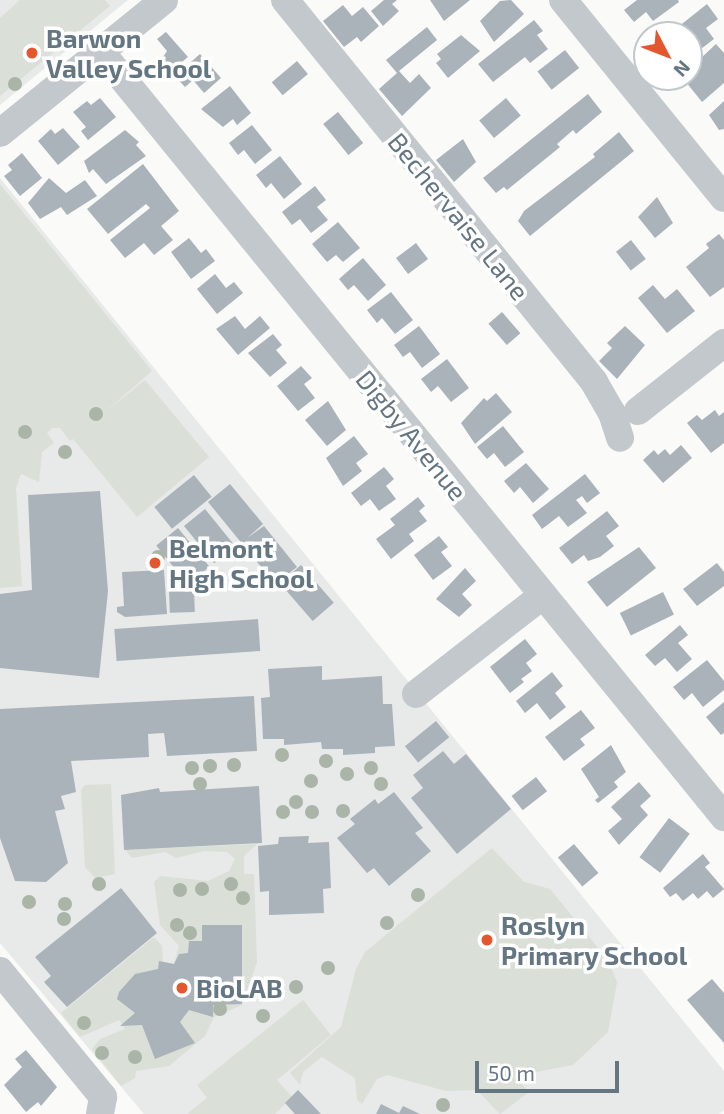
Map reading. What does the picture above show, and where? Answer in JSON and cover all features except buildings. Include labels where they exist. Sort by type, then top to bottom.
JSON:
[{"type":"street","points":[[0,134],[164,0]]},
{"type":"street","name":"Bechervaise Lane","points":[[285,0],[587,373],[610,408],[620,438]]},
{"type":"street","points":[[563,0],[724,198]]},
{"type":"street","name":"Digby Avenue","points":[[101,52],[724,817]]},
{"type":"street","points":[[638,411],[724,343]]},
{"type":"street","points":[[416,694],[543,595]]},
{"type":"street","points":[[0,971],[103,1097],[100,1114]]},
{"type":"shaded area","name":"Barwon Valley School","points":[[0,0],[128,0],[0,105]]},
{"type":"shaded area","name":"Barwon Valley School","points":[[20,0],[105,0],[110,6],[0,96],[0,18]]},
{"type":"shaded area","name":"Belmont High School","points":[[0,178],[724,1071],[724,1110],[719,1114],[144,1114],[0,943]]},
{"type":"shaded area","points":[[0,184],[152,371],[104,413],[145,380],[209,457],[137,517],[73,439],[70,441],[60,428],[52,428],[47,433],[54,443],[42,452],[39,482],[21,474],[16,488],[22,586],[0,588]]},
{"type":"shaded area","points":[[111,784],[115,874],[95,878],[85,867],[81,790],[85,785]]},
{"type":"shaded area","points":[[257,844],[244,856],[244,874],[254,874],[257,962],[242,1005],[214,1017],[205,1036],[169,1066],[136,1071],[135,1078],[121,1086],[92,1049],[100,1039],[125,1029],[119,1020],[80,1037],[61,1013],[154,937],[162,946],[163,962],[174,964],[179,946],[160,925],[154,882],[160,876],[208,881],[229,871],[235,859],[227,852],[204,851],[176,858],[165,852],[132,858],[125,850]]},
{"type":"shaded area","points":[[492,848],[524,882],[550,889],[608,960],[617,982],[608,1032],[573,1065],[514,1076],[529,1092],[500,1114],[477,1090],[446,1091],[387,1075],[377,1079],[362,1104],[357,1100],[355,1078],[322,1057],[303,1072],[300,1085],[290,1073],[341,1027],[356,969],[365,952]]},
{"type":"shaded area","points":[[303,1000],[331,1035],[277,1080],[292,1097],[275,1114],[187,1114],[207,1098],[197,1085]]},
{"type":"place","name":"Barwon Valley School","points":[[32,53]]},
{"type":"place","name":"Belmont High School","points":[[155,563]]},
{"type":"place","name":"Roslyn Primary School","points":[[487,940]]},
{"type":"place","name":"BioLAB","points":[[182,988]]}]
